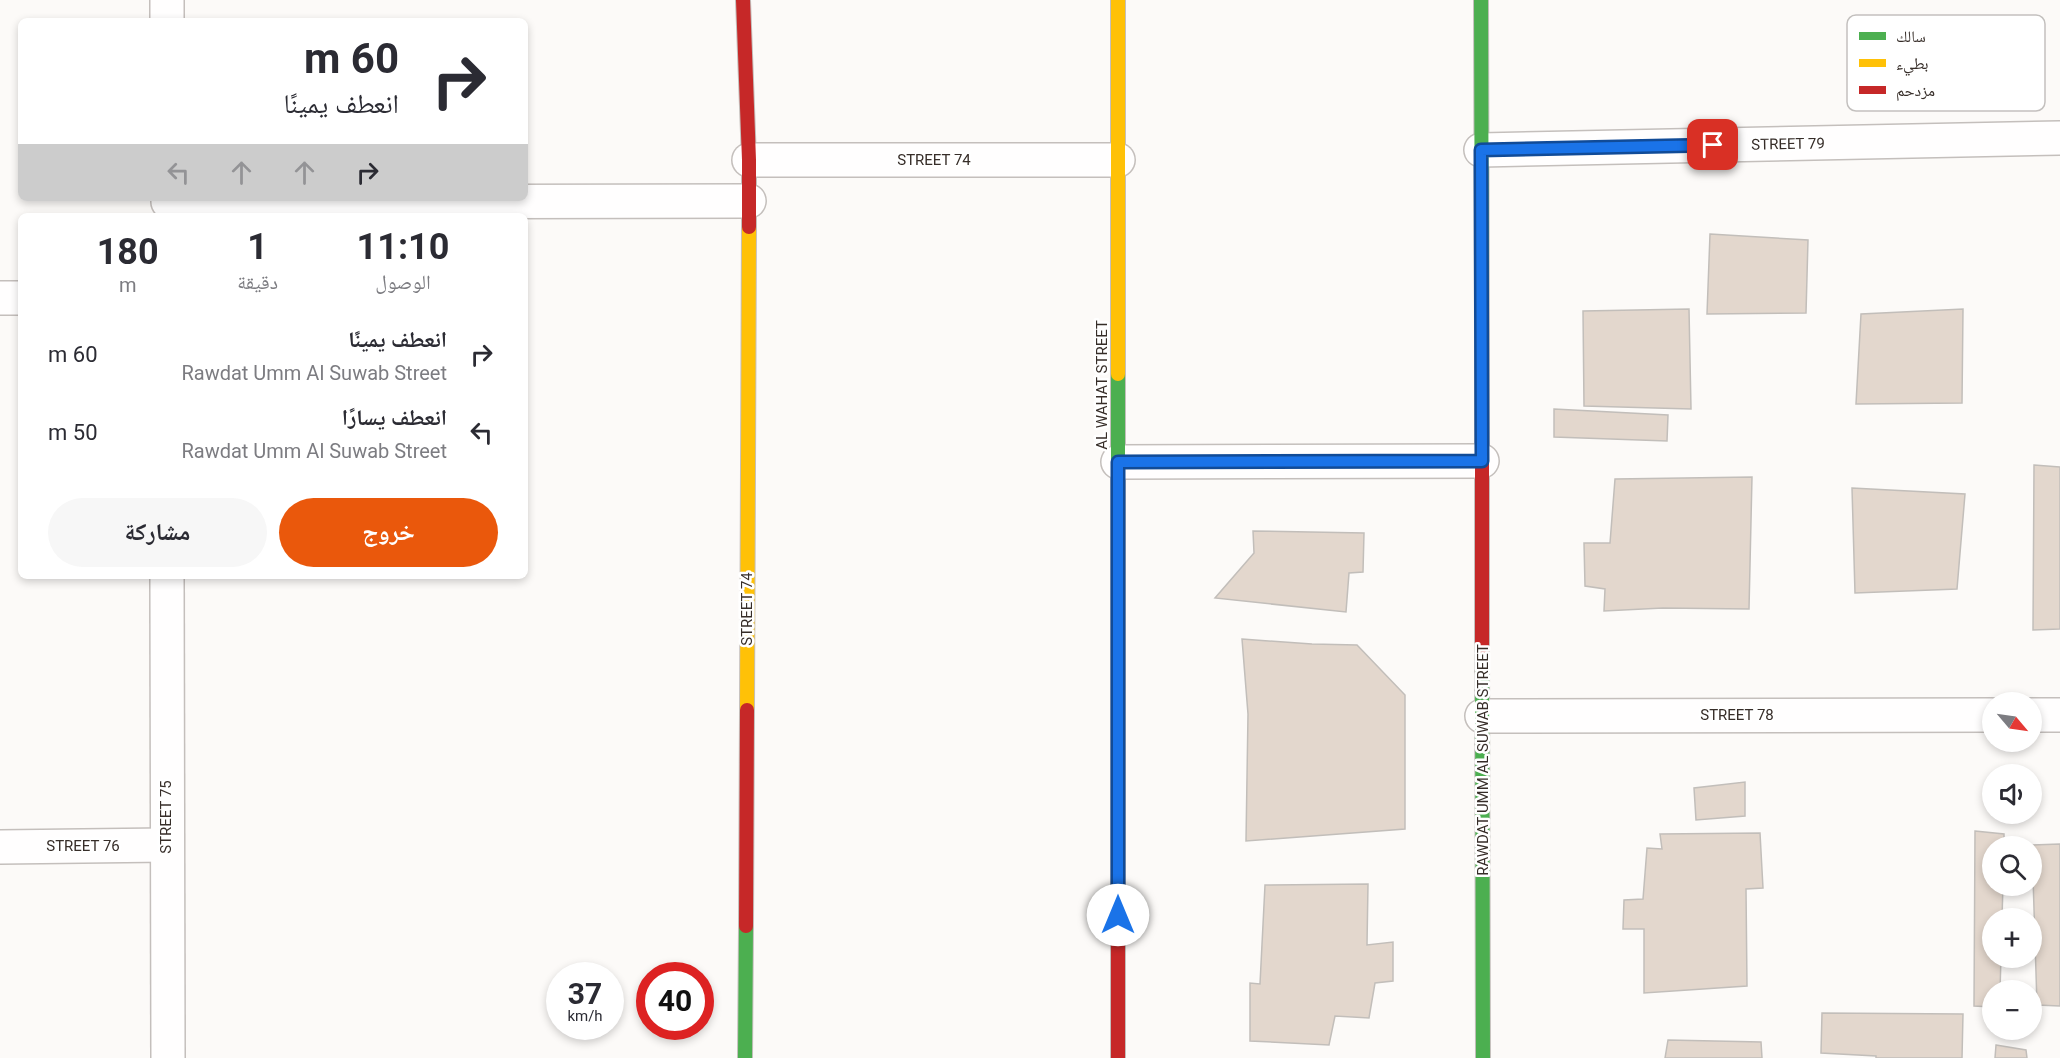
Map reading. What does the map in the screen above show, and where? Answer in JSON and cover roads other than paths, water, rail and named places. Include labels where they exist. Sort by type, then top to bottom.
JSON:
[{"type":"street","points":[[167,0],[167,18]]},
{"type":"street","name":"STREET 74","points":[[743,0],[749,160],[745,1058]]},
{"type":"street","name":"AL WAHAT STREET","points":[[1118,0],[1119,1058]]},
{"type":"street","name":"RAWDAT UMM AL SUWAB STREET","points":[[1481,0],[1483,1058]]},
{"type":"street","name":"STREET 79","points":[[1481,150],[2060,138]]},
{"type":"street","name":"STREET 74","points":[[749,160],[1118,160]]},
{"type":"street","points":[[168,205],[749,201]]},
{"type":"street","points":[[0,298],[18,298]]},
{"type":"street","points":[[1118,462],[1482,461]]},
{"type":"street","name":"STREET 75","points":[[167,579],[168,1058]]},
{"type":"street","name":"STREET 78","points":[[1482,716],[1982,715]]},
{"type":"street","points":[[2042,715],[2060,715]]},
{"type":"street","name":"STREET 76","points":[[0,847],[166,845]]}]
